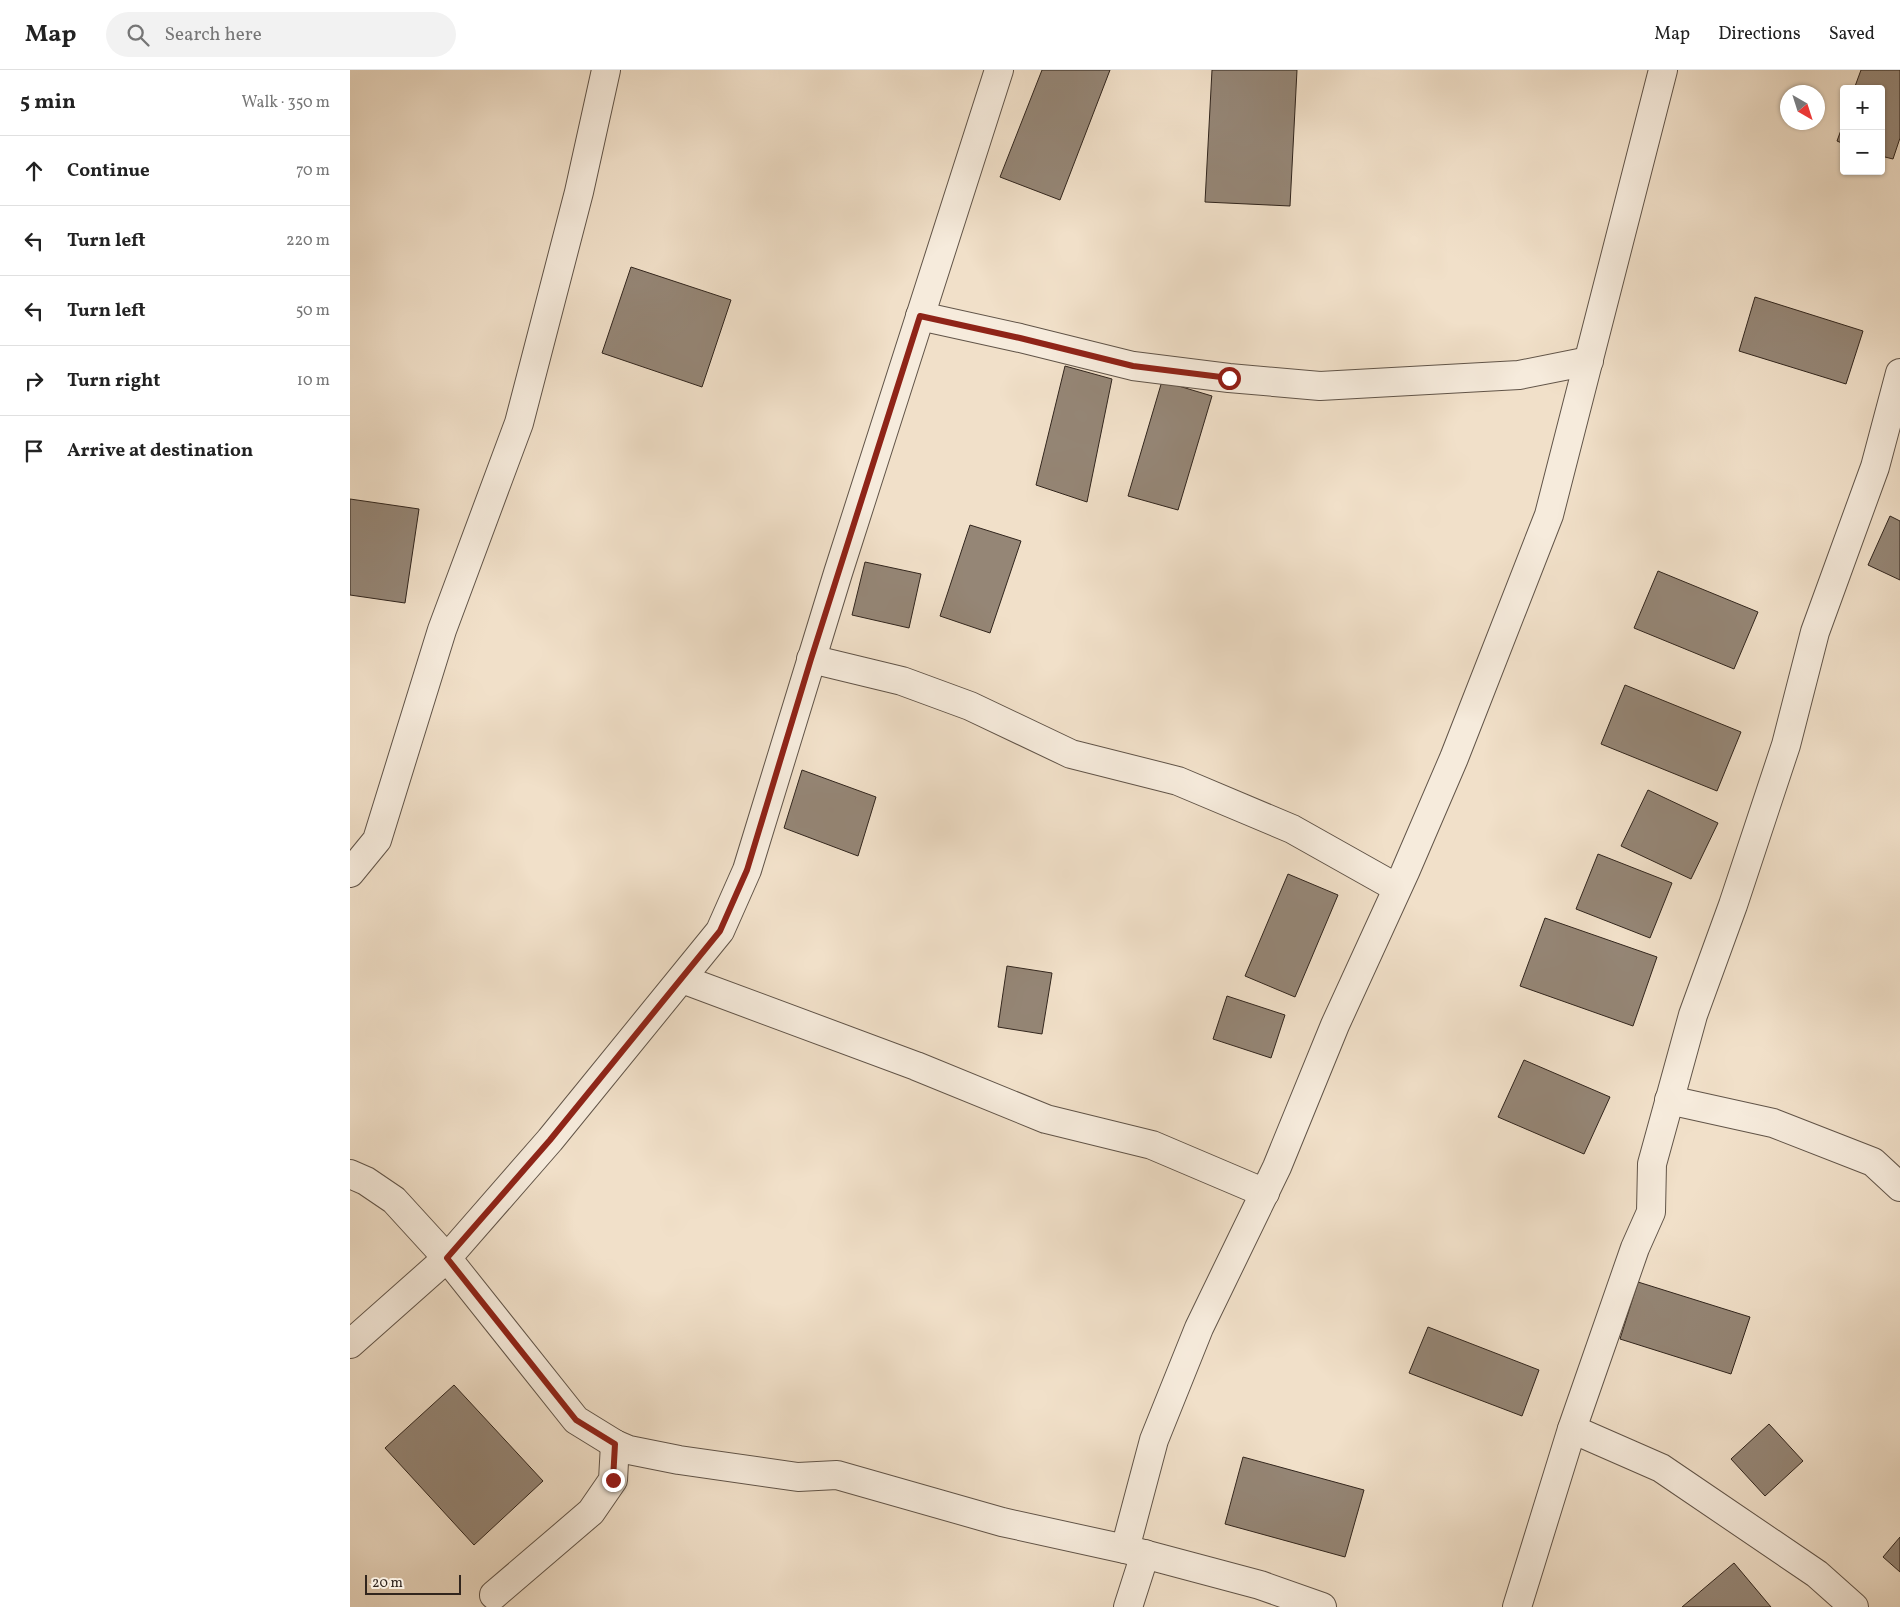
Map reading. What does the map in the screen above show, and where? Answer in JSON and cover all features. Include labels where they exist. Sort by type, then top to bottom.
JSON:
[{"type":"street","points":[[350,873],[377,840],[442,630],[519,423],[579,192],[606,70]]},
{"type":"street","points":[[350,1344],[447,1258],[550,1140],[720,931],[747,870],[811,659],[999,70]]},
{"type":"street","points":[[1128,1607],[1135,1552],[1154,1440],[1199,1328],[1277,1167],[1334,1025],[1454,758],[1549,515],[1663,70]]},
{"type":"street","points":[[920,316],[1133,366],[1229,378],[1320,386],[1519,375],[1589,361]]},
{"type":"street","points":[[1517,1607],[1572,1429],[1635,1248],[1651,1212],[1652,1164],[1693,1015],[1733,905],[1786,745],[1815,632],[1875,467],[1900,373]]},
{"type":"street","points":[[811,659],[902,681],[970,706],[1071,754],[1178,781],[1292,829],[1397,888]]},
{"type":"street","points":[[682,980],[916,1066],[1046,1119],[1152,1145],[1265,1193]]},
{"type":"street","points":[[1669,1100],[1782,1126],[1873,1162],[1900,1188]]},
{"type":"street","points":[[350,1174],[366,1181],[394,1200],[447,1258],[576,1420],[615,1444],[629,1450],[719,1466],[798,1476],[837,1475],[1002,1522],[1135,1552],[1260,1585],[1322,1607]]},
{"type":"street","points":[[1572,1429],[1662,1468],[1817,1574],[1854,1607]]},
{"type":"street","points":[[494,1595],[591,1512],[613,1480],[615,1444]]},
{"type":"building","points":[[1042,70],[1110,70],[1060,200],[1000,177]]},
{"type":"building","points":[[1212,70],[1297,70],[1290,206],[1205,202]]},
{"type":"building","points":[[1861,70],[1900,70],[1900,138],[1893,159],[1885,157],[1885,85],[1855,85]]},
{"type":"building","points":[[631,267],[731,300],[702,387],[602,353]]},
{"type":"building","points":[[1755,297],[1863,331],[1846,384],[1739,351]]},
{"type":"building","points":[[1065,366],[1112,379],[1087,502],[1036,485]]},
{"type":"building","points":[[1162,381],[1212,396],[1178,510],[1128,496]]},
{"type":"building","points":[[350,499],[419,509],[405,603],[350,595]]},
{"type":"building","points":[[1890,516],[1900,521],[1900,580],[1868,565]]},
{"type":"building","points":[[970,525],[1021,541],[990,633],[940,616]]},
{"type":"building","points":[[865,562],[921,574],[909,628],[852,615]]},
{"type":"building","points":[[1658,571],[1758,612],[1734,669],[1634,628]]},
{"type":"building","points":[[1625,685],[1741,732],[1717,791],[1601,744]]},
{"type":"building","points":[[802,770],[876,797],[858,856],[784,828]]},
{"type":"building","points":[[1648,790],[1718,823],[1691,879],[1621,846]]},
{"type":"building","points":[[1598,854],[1672,883],[1650,938],[1576,909]]},
{"type":"building","points":[[1288,874],[1338,895],[1295,997],[1245,976]]},
{"type":"building","points":[[1545,918],[1657,957],[1633,1026],[1520,986]]},
{"type":"building","points":[[1007,966],[1052,973],[1042,1034],[998,1027]]},
{"type":"building","points":[[1227,996],[1285,1015],[1271,1058],[1213,1039]]},
{"type":"building","points":[[1524,1060],[1610,1097],[1584,1154],[1498,1117]]},
{"type":"building","points":[[1638,1282],[1750,1317],[1731,1374],[1620,1339]]},
{"type":"building","points":[[1428,1327],[1539,1370],[1522,1416],[1409,1373]]},
{"type":"building","points":[[454,1385],[543,1481],[474,1545],[385,1448]]},
{"type":"building","points":[[1769,1424],[1803,1461],[1765,1496],[1731,1459]]},
{"type":"building","points":[[1243,1457],[1364,1490],[1345,1557],[1225,1524]]},
{"type":"building","points":[[1900,1537],[1900,1572],[1883,1557]]},
{"type":"building","points":[[1734,1563],[1771,1607],[1682,1607]]},
{"type":"route","points":[[613,1480],[615,1444],[576,1420],[447,1258],[550,1140],[720,931],[747,870],[811,659],[920,316],[1133,366],[1229,378]]}]
